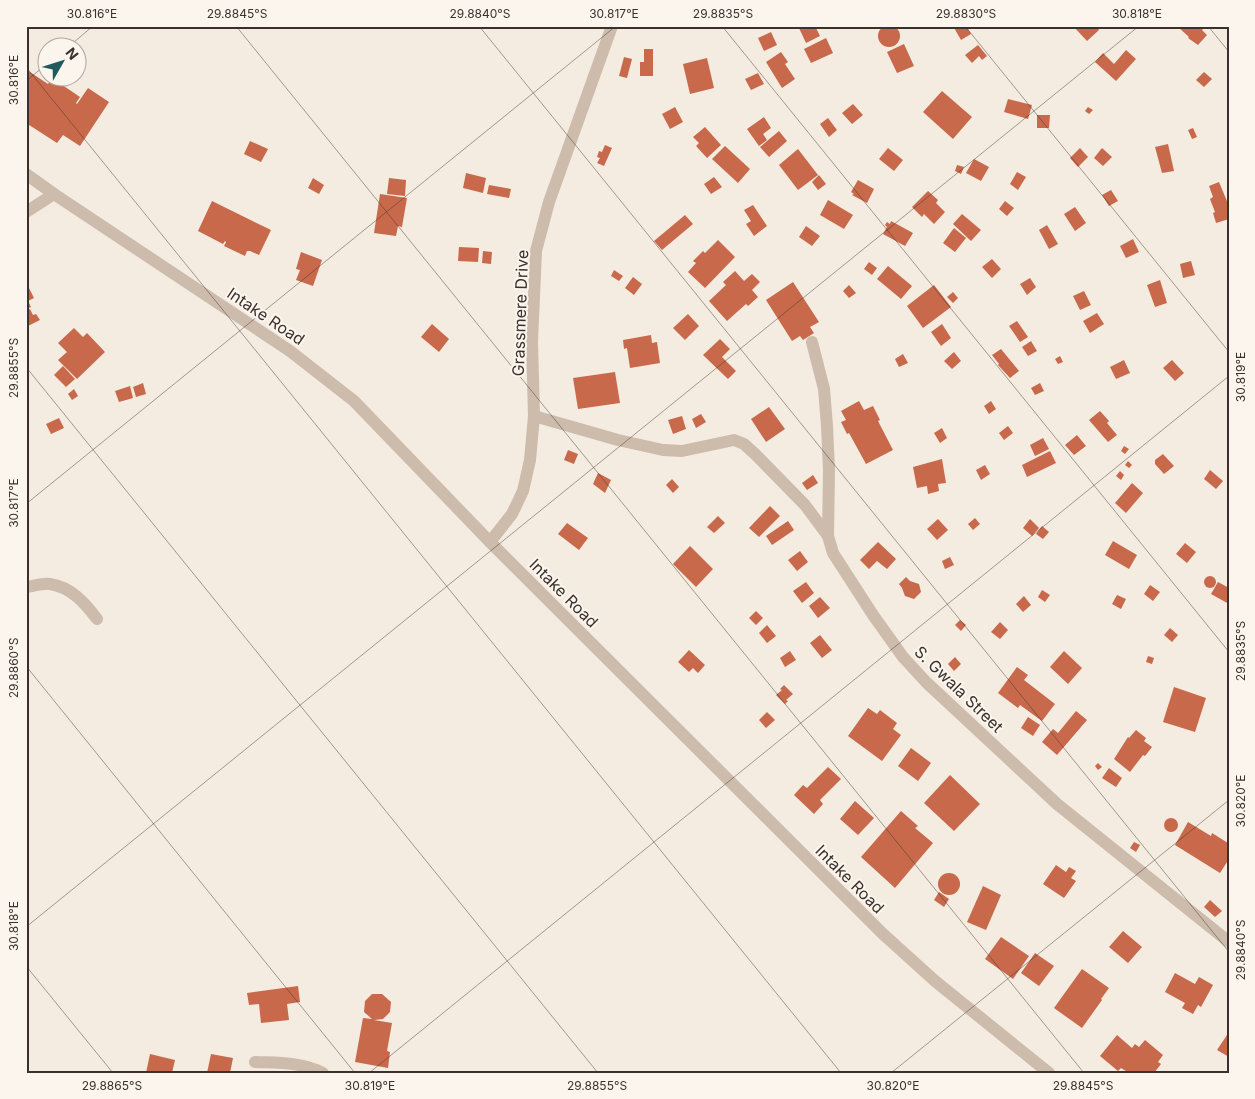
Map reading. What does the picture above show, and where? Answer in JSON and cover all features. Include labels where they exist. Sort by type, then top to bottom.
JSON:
[{"type":"street","name":"Grassmere Drive","points":[[490,542],[512,514],[523,492],[530,460],[534,416],[532,342],[536,251],[549,202],[612,26]]},
{"type":"street","name":"Intake Road","points":[[26,174],[290,351],[354,401],[490,542],[883,934],[935,980],[1049,1073]]},
{"type":"street","points":[[26,212],[54,194]]},
{"type":"street","name":"S. Gwala Street","points":[[812,342],[824,389],[829,470],[828,536],[833,553],[873,615],[903,657],[926,682],[1057,804],[1229,942]]},
{"type":"street","points":[[534,416],[618,440],[663,450],[682,451],[734,440],[744,444],[805,505],[828,536]]},
{"type":"street","points":[[26,587],[50,584],[68,591],[83,600],[97,618]]},
{"type":"street","points":[[255,1062],[298,1064],[312,1067],[323,1073]]},
{"type":"building","points":[[889,25],[899,32],[900,36],[893,46],[889,47],[879,40],[878,36],[885,26]]},
{"type":"building","points":[[802,26],[815,26],[820,36],[806,43],[799,28]]},
{"type":"building","points":[[953,26],[966,26],[971,34],[961,40]]},
{"type":"building","points":[[1073,26],[1096,26],[1099,30],[1087,41]]},
{"type":"building","points":[[1177,26],[1205,26],[1202,30],[1207,35],[1198,45],[1188,38]]},
{"type":"building","points":[[771,32],[777,45],[764,51],[758,38]]},
{"type":"building","points":[[826,38],[833,53],[811,63],[804,49]]},
{"type":"building","points":[[904,44],[914,66],[897,73],[887,52]]},
{"type":"building","points":[[978,45],[987,56],[982,60],[979,56],[972,63],[965,55]]},
{"type":"building","points":[[644,49],[653,49],[653,76],[640,76],[640,62],[644,62]]},
{"type":"building","points":[[1126,50],[1136,59],[1116,81],[1095,62],[1103,53],[1114,64]]},
{"type":"building","points":[[781,52],[788,62],[785,64],[795,79],[782,88],[766,62]]},
{"type":"building","points":[[624,57],[632,59],[627,78],[619,76]]},
{"type":"building","points":[[707,58],[714,88],[690,94],[683,64]]},
{"type":"building","points":[[27,70],[38,77],[38,88],[67,88],[80,97],[77,104],[88,88],[109,102],[80,146],[63,135],[57,143],[26,123],[26,117],[29,112],[26,110]]},
{"type":"building","points":[[1204,72],[1212,79],[1204,87],[1196,80]]},
{"type":"building","points":[[758,73],[764,84],[751,90],[745,79]]},
{"type":"building","points":[[942,91],[972,117],[953,139],[923,112]]},
{"type":"building","points":[[1008,99],[1032,105],[1028,119],[1004,112]]},
{"type":"building","points":[[853,104],[863,115],[852,124],[842,113]]},
{"type":"building","points":[[675,107],[683,122],[670,129],[662,114]]},
{"type":"building","points":[[1088,107],[1093,110],[1089,114],[1085,111]]},
{"type":"building","points":[[1037,115],[1050,115],[1049,128],[1037,128]]},
{"type":"building","points":[[764,117],[771,128],[763,134],[767,140],[759,146],[747,129]]},
{"type":"building","points":[[828,118],[837,130],[829,137],[820,124]]},
{"type":"building","points":[[705,127],[721,145],[707,158],[696,146],[699,143],[693,137]]},
{"type":"building","points":[[1193,128],[1197,137],[1192,139],[1188,130]]},
{"type":"building","points":[[779,131],[787,141],[769,157],[760,147]]},
{"type":"building","points":[[250,141],[268,149],[261,162],[244,154]]},
{"type":"building","points":[[1168,144],[1174,171],[1162,173],[1155,147]]},
{"type":"building","points":[[605,145],[612,148],[604,166],[597,163],[600,158],[597,157],[599,151],[602,152]]},
{"type":"building","points":[[725,146],[750,169],[738,183],[712,159]]},
{"type":"building","points":[[888,148],[903,160],[894,171],[879,159]]},
{"type":"building","points":[[1080,148],[1088,157],[1078,167],[1070,158]]},
{"type":"building","points":[[1102,148],[1112,157],[1103,166],[1094,158]]},
{"type":"building","points":[[798,149],[818,175],[798,190],[779,165]]},
{"type":"building","points":[[974,159],[989,167],[981,181],[966,173]]},
{"type":"building","points":[[957,165],[964,167],[961,174],[955,171]]},
{"type":"building","points":[[1017,172],[1026,177],[1018,190],[1010,184]]},
{"type":"building","points":[[466,173],[486,178],[483,193],[463,188]]},
{"type":"building","points":[[819,175],[826,184],[818,190],[812,182]]},
{"type":"building","points":[[714,177],[722,187],[711,194],[704,184]]},
{"type":"building","points":[[313,178],[324,185],[319,194],[308,188]]},
{"type":"building","points":[[389,178],[406,180],[405,196],[387,194]]},
{"type":"building","points":[[858,180],[874,189],[867,203],[852,195],[854,194],[851,192]]},
{"type":"building","points":[[1219,182],[1229,206],[1229,219],[1216,223],[1213,213],[1215,212],[1210,199],[1213,197],[1209,186]]},
{"type":"building","points":[[489,185],[511,189],[509,198],[487,194]]},
{"type":"building","points":[[1111,190],[1118,201],[1109,206],[1102,195]]},
{"type":"building","points":[[928,191],[938,200],[936,203],[945,212],[934,224],[924,214],[922,217],[912,207]]},
{"type":"building","points":[[380,194],[407,198],[402,227],[398,226],[396,236],[374,233]]},
{"type":"building","points":[[828,200],[853,215],[844,229],[820,215]]},
{"type":"building","points":[[212,201],[271,230],[259,255],[247,251],[245,256],[224,246],[225,241],[223,244],[198,231]]},
{"type":"building","points":[[1005,201],[1014,208],[1007,216],[999,209]]},
{"type":"building","points":[[753,205],[767,226],[754,236],[746,224],[751,221],[744,210]]},
{"type":"building","points":[[1075,207],[1086,223],[1075,231],[1064,214]]},
{"type":"building","points":[[962,214],[981,230],[971,241],[953,224]]},
{"type":"building","points":[[685,215],[693,224],[662,250],[654,241]]},
{"type":"building","points":[[891,221],[913,233],[905,246],[883,234],[887,227],[885,225],[887,222],[890,224]]},
{"type":"building","points":[[1047,225],[1058,244],[1049,249],[1039,230]]},
{"type":"building","points":[[806,226],[820,236],[812,246],[799,237]]},
{"type":"building","points":[[954,228],[966,238],[955,252],[943,243]]},
{"type":"building","points":[[1133,239],[1139,252],[1126,258],[1120,246]]},
{"type":"building","points":[[718,240],[735,257],[705,288],[688,272],[696,263],[693,261],[703,251],[705,253]]},
{"type":"building","points":[[459,247],[479,248],[478,262],[458,261]]},
{"type":"building","points":[[483,251],[492,252],[491,264],[482,263]]},
{"type":"building","points":[[301,252],[322,260],[313,286],[296,280],[300,270],[296,269]]},
{"type":"building","points":[[992,259],[1001,269],[992,278],[982,267]]},
{"type":"building","points":[[1191,261],[1195,275],[1183,278],[1180,264]]},
{"type":"building","points":[[869,262],[877,268],[872,275],[864,269]]},
{"type":"building","points":[[888,266],[912,286],[901,299],[877,279]]},
{"type":"building","points":[[614,270],[623,276],[619,281],[611,276]]},
{"type":"building","points":[[735,271],[744,281],[752,274],[760,282],[752,290],[758,297],[748,306],[746,304],[727,321],[709,301],[726,285],[723,282]]},
{"type":"building","points":[[633,277],[642,284],[634,295],[625,288]]},
{"type":"building","points":[[1030,278],[1036,287],[1027,295],[1020,284]]},
{"type":"building","points":[[1160,280],[1167,303],[1155,307],[1147,285]]},
{"type":"building","points":[[26,282],[34,298],[28,301],[31,307],[26,309]]},
{"type":"building","points":[[793,282],[819,322],[810,327],[814,333],[803,340],[800,336],[792,341],[766,300]]},
{"type":"building","points":[[849,285],[856,293],[849,298],[843,291]]},
{"type":"building","points":[[934,285],[951,307],[923,328],[907,306]]},
{"type":"building","points":[[1084,291],[1091,305],[1080,310],[1073,296]]},
{"type":"building","points":[[953,292],[958,298],[953,303],[947,297]]},
{"type":"building","points":[[30,309],[33,315],[36,314],[40,320],[26,327],[26,311]]},
{"type":"building","points":[[1097,313],[1104,324],[1090,333],[1083,321]]},
{"type":"building","points":[[688,314],[699,326],[685,340],[673,328]]},
{"type":"building","points":[[1017,321],[1028,337],[1020,342],[1009,326]]},
{"type":"building","points":[[432,324],[449,339],[439,352],[421,337]]},
{"type":"building","points":[[942,324],[951,338],[941,346],[931,332]]},
{"type":"building","points":[[74,328],[83,337],[87,333],[105,352],[77,379],[58,360],[67,352],[58,343]]},
{"type":"building","points":[[651,335],[652,343],[657,342],[660,363],[630,368],[627,348],[624,349],[623,340]]},
{"type":"building","points":[[720,339],[730,349],[722,357],[736,371],[728,379],[703,355]]},
{"type":"building","points":[[1031,341],[1037,351],[1028,356],[1022,347]]},
{"type":"building","points":[[1001,349],[1019,371],[1010,378],[992,355]]},
{"type":"building","points":[[954,352],[961,361],[952,369],[944,361]]},
{"type":"building","points":[[903,354],[908,363],[899,367],[895,359]]},
{"type":"building","points":[[1060,356],[1063,362],[1058,364],[1055,359]]},
{"type":"building","points":[[1124,360],[1130,373],[1116,379],[1110,367]]},
{"type":"building","points":[[1172,360],[1184,373],[1175,381],[1163,368]]},
{"type":"building","points":[[63,366],[75,379],[66,387],[54,375]]},
{"type":"building","points":[[615,372],[620,403],[578,409],[573,378]]},
{"type":"building","points":[[143,383],[146,394],[136,397],[133,387]]},
{"type":"building","points":[[1040,383],[1044,391],[1035,395],[1031,388]]},
{"type":"building","points":[[130,386],[133,398],[119,402],[115,391]]},
{"type":"building","points":[[74,389],[78,396],[72,400],[68,394]]},
{"type":"building","points":[[859,401],[864,410],[873,406],[880,420],[878,421],[893,450],[866,464],[841,422],[846,420],[841,411]]},
{"type":"building","points":[[991,401],[996,409],[989,414],[984,406]]},
{"type":"building","points":[[769,407],[785,429],[766,442],[751,419]]},
{"type":"building","points":[[1100,411],[1109,421],[1107,423],[1117,435],[1108,442],[1089,420]]},
{"type":"building","points":[[701,414],[706,422],[696,428],[692,419]]},
{"type":"building","points":[[682,416],[686,429],[673,434],[668,420]]},
{"type":"building","points":[[59,418],[64,428],[51,434],[46,424]]},
{"type":"building","points":[[1008,426],[1013,433],[1004,440],[999,433]]},
{"type":"building","points":[[942,428],[947,438],[940,443],[934,433]]},
{"type":"building","points":[[1077,435],[1086,446],[1074,455],[1065,445]]},
{"type":"building","points":[[1043,438],[1049,449],[1035,456],[1030,445]]},
{"type":"building","points":[[1124,446],[1129,449],[1125,454],[1121,451]]},
{"type":"building","points":[[568,450],[578,454],[574,464],[564,460]]},
{"type":"building","points":[[1050,451],[1056,463],[1027,477],[1022,465]]},
{"type":"building","points":[[1163,454],[1174,466],[1164,474],[1155,464],[1155,460]]},
{"type":"building","points":[[942,459],[946,483],[938,484],[939,491],[928,494],[927,486],[917,488],[913,467]]},
{"type":"building","points":[[1128,461],[1132,465],[1129,468],[1125,465]]},
{"type":"building","points":[[985,465],[990,474],[981,480],[976,470]]},
{"type":"building","points":[[1210,470],[1223,481],[1216,489],[1204,479]]},
{"type":"building","points":[[1120,471],[1124,475],[1121,480],[1116,476]]},
{"type":"building","points":[[598,473],[611,480],[605,493],[593,484]]},
{"type":"building","points":[[813,475],[818,483],[807,490],[802,483]]},
{"type":"building","points":[[672,479],[679,487],[673,493],[666,485]]},
{"type":"building","points":[[1132,483],[1143,493],[1126,513],[1115,503]]},
{"type":"building","points":[[770,506],[780,516],[759,537],[749,528]]},
{"type":"building","points":[[718,516],[725,523],[714,533],[707,527]]},
{"type":"building","points":[[975,518],[980,524],[973,530],[968,524]]},
{"type":"building","points":[[938,519],[948,530],[937,540],[927,529]]},
{"type":"building","points":[[1030,519],[1039,528],[1032,536],[1023,528]]},
{"type":"building","points":[[788,521],[794,530],[772,545],[766,536]]},
{"type":"building","points":[[567,523],[588,538],[579,550],[558,534]]},
{"type":"building","points":[[1042,526],[1049,532],[1043,539],[1036,534]]},
{"type":"building","points":[[1113,541],[1137,555],[1129,569],[1105,555]]},
{"type":"building","points":[[878,542],[896,559],[887,569],[877,561],[869,569],[860,560]]},
{"type":"building","points":[[1185,543],[1196,552],[1187,563],[1176,554]]},
{"type":"building","points":[[690,546],[713,569],[696,587],[673,564]]},
{"type":"building","points":[[800,551],[808,562],[797,571],[788,560]]},
{"type":"building","points":[[950,557],[954,565],[945,569],[942,561]]},
{"type":"building","points":[[1208,576],[1212,576],[1216,582],[1212,588],[1208,588],[1204,584],[1204,580]]},
{"type":"building","points":[[906,577],[910,581],[919,584],[921,592],[914,599],[905,596],[899,584]]},
{"type":"building","points":[[806,582],[814,593],[802,603],[793,591]]},
{"type":"building","points":[[1218,582],[1229,588],[1229,604],[1211,594]]},
{"type":"building","points":[[1150,585],[1160,592],[1153,601],[1144,594]]},
{"type":"building","points":[[1042,590],[1050,595],[1045,602],[1038,597]]},
{"type":"building","points":[[1117,595],[1126,599],[1121,609],[1112,604]]},
{"type":"building","points":[[1024,596],[1031,605],[1023,612],[1016,604]]},
{"type":"building","points":[[820,597],[830,608],[818,618],[809,606]]},
{"type":"building","points":[[756,611],[763,618],[756,625],[749,618]]},
{"type":"building","points":[[960,620],[966,625],[961,631],[955,625]]},
{"type":"building","points":[[1000,622],[1008,630],[1000,639],[991,632]]},
{"type":"building","points":[[767,625],[776,636],[767,643],[759,633]]},
{"type":"building","points":[[1170,628],[1178,635],[1172,642],[1164,635]]},
{"type":"building","points":[[820,635],[832,650],[822,658],[810,643]]},
{"type":"building","points":[[689,650],[705,665],[698,673],[693,668],[689,672],[678,662]]},
{"type":"building","points":[[790,651],[796,660],[785,667],[780,658]]},
{"type":"building","points":[[1064,651],[1082,668],[1068,684],[1050,667]]},
{"type":"building","points":[[1148,656],[1154,658],[1152,664],[1146,662]]},
{"type":"building","points":[[955,657],[961,664],[954,671],[948,664]]},
{"type":"building","points":[[1017,667],[1028,675],[1024,680],[1055,704],[1042,721],[1020,705],[1018,708],[998,693]]},
{"type":"building","points":[[784,685],[793,694],[786,700],[788,701],[785,704],[776,695],[782,690],[780,689]]},
{"type":"building","points":[[1174,687],[1206,698],[1195,732],[1163,722]]},
{"type":"building","points":[[868,708],[877,714],[880,710],[897,723],[893,729],[901,735],[882,761],[848,736]]},
{"type":"building","points":[[1076,711],[1087,720],[1057,755],[1042,742],[1053,729],[1058,733]]},
{"type":"building","points":[[767,712],[775,720],[766,728],[759,720]]},
{"type":"building","points":[[1028,717],[1040,725],[1033,736],[1021,728]]},
{"type":"building","points":[[1136,730],[1146,738],[1144,741],[1152,747],[1130,772],[1114,759],[1128,737]]},
{"type":"building","points":[[911,748],[931,763],[918,781],[898,766]]},
{"type":"building","points":[[1098,763],[1102,767],[1098,770],[1095,766]]},
{"type":"building","points":[[828,767],[841,779],[820,800],[823,804],[814,814],[794,795],[803,785],[807,788]]},
{"type":"building","points":[[1109,768],[1122,778],[1116,787],[1102,778]]},
{"type":"building","points":[[950,775],[980,804],[954,831],[924,803]]},
{"type":"building","points":[[855,801],[874,818],[858,835],[840,819]]},
{"type":"building","points":[[901,811],[918,826],[915,828],[933,843],[895,888],[861,857]]},
{"type":"building","points":[[1168,818],[1174,818],[1178,825],[1174,832],[1168,832],[1164,828],[1164,822]]},
{"type":"building","points":[[1188,822],[1211,836],[1212,833],[1228,843],[1229,859],[1220,873],[1175,845]]},
{"type":"building","points":[[1134,842],[1140,845],[1136,852],[1130,848]]},
{"type":"building","points":[[1056,865],[1066,872],[1069,867],[1076,871],[1071,878],[1076,881],[1064,898],[1043,884]]},
{"type":"building","points":[[949,873],[957,876],[960,884],[957,892],[949,895],[941,892],[938,884],[941,876]]},
{"type":"building","points":[[983,886],[1001,895],[986,930],[967,922]]},
{"type":"building","points":[[939,892],[949,899],[944,907],[934,900]]},
{"type":"building","points":[[1210,900],[1222,911],[1215,917],[1204,907]]},
{"type":"building","points":[[1123,931],[1142,947],[1128,963],[1109,947]]},
{"type":"building","points":[[1001,937],[1029,956],[1013,979],[985,959]]},
{"type":"building","points":[[1035,953],[1054,966],[1039,986],[1021,973]]},
{"type":"building","points":[[1082,969],[1109,988],[1082,1028],[1054,1008]]},
{"type":"building","points":[[1175,973],[1195,984],[1199,977],[1213,985],[1201,1007],[1198,1005],[1193,1014],[1182,1008],[1185,1003],[1165,992]]},
{"type":"building","points":[[298,986],[300,1002],[287,1004],[289,1020],[261,1023],[259,1004],[249,1005],[247,993]]},
{"type":"building","points":[[372,994],[382,994],[391,1002],[390,1012],[383,1019],[374,1020],[392,1023],[387,1051],[390,1052],[388,1068],[355,1062],[363,1018],[372,1019],[364,1012],[365,1001]]},
{"type":"building","points":[[1229,1032],[1229,1057],[1217,1050]]},
{"type":"building","points":[[1117,1035],[1132,1048],[1135,1044],[1139,1047],[1145,1040],[1163,1055],[1158,1062],[1161,1064],[1154,1073],[1129,1073],[1121,1068],[1118,1071],[1100,1056]]},
{"type":"building","points":[[150,1054],[175,1060],[172,1073],[146,1073]]},
{"type":"building","points":[[211,1054],[233,1058],[230,1073],[207,1073]]}]
